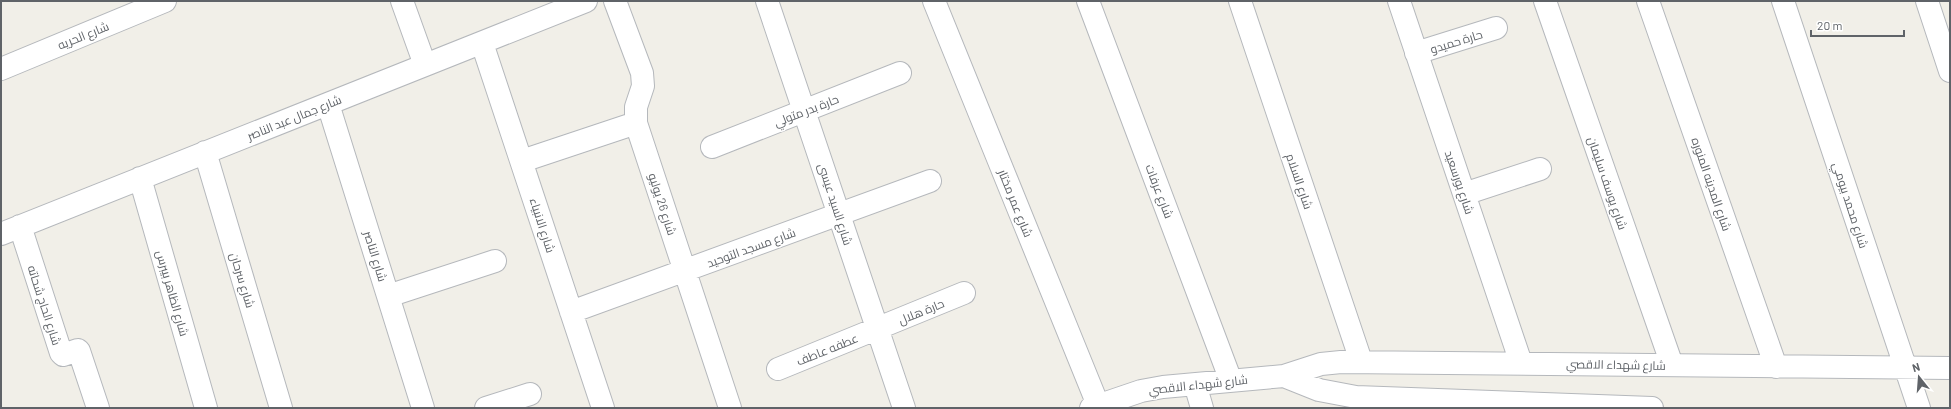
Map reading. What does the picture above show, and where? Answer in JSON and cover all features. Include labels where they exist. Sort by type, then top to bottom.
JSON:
[{"type":"street","name":"شارع الحريه","points":[[1,69],[165,1]]},
{"type":"street","points":[[402,1],[425,65]]},
{"type":"street","name":"شارع جمال عبد الناصر","points":[[11,230],[586,1]]},
{"type":"street","name":"شارع 26 يوليو","points":[[615,1],[642,73],[643,86],[636,107],[636,123],[730,408]]},
{"type":"street","name":"شارع السيد عيسى","points":[[767,1],[904,408]]},
{"type":"street","name":"شارع عمر مختار","points":[[934,1],[1094,406]]},
{"type":"street","name":"شارع عرفات","points":[[1088,1],[1231,381]]},
{"type":"street","name":"شارع السلام","points":[[1240,1],[1361,361]]},
{"type":"street","name":"شارع بورسعيد","points":[[1399,1],[1521,363]]},
{"type":"street","name":"شارع يوسف سليمان","points":[[1545,1],[1672,365]]},
{"type":"street","name":"شارع المدينه المنوره","points":[[1648,1],[1776,367]]},
{"type":"street","name":"شارع محمد بيومي","points":[[1783,1],[1904,368],[1919,408]]},
{"type":"street","points":[[1927,1],[1950,71]]},
{"type":"street","name":"حارة حميدو","points":[[1416,53],[1496,28]]},
{"type":"street","name":"شارع الانبياء","points":[[482,42],[603,408]]},
{"type":"street","name":"حارة بدر متولي","points":[[712,147],[900,73]]},
{"type":"street","name":"شارع الناصر","points":[[328,104],[423,408]]},
{"type":"street","points":[[522,161],[636,123]]},
{"type":"street","name":"شارع سرحان","points":[[205,152],[281,408]]},
{"type":"street","points":[[1464,194],[1540,169]]},
{"type":"street","name":"شارع الظاهر بيبرس","points":[[140,178],[206,408]]},
{"type":"street","name":"شارع مسجد التوحيد","points":[[571,312],[930,181]]},
{"type":"street","name":"شارع الحاج شحاته","points":[[11,230],[61,353],[63,354],[79,351],[98,408]]},
{"type":"street","points":[[388,296],[495,261]]},
{"type":"street","name":"حارة هلال","points":[[877,329],[964,293]]},
{"type":"street","name":"عطفه عاطف","points":[[778,369],[877,329]]},
{"type":"street","name":"شارع شهداء الاقصي","points":[[1094,406],[1141,391],[1194,384],[1284,376],[1321,364],[1361,361],[1950,368]]},
{"type":"street","name":"شارع شهداء الاقصي","points":[[1284,376],[1319,390],[1356,397],[1652,408]]},
{"type":"street","points":[[1194,384],[1202,408]]},
{"type":"street","points":[[486,408],[530,394]]}]
